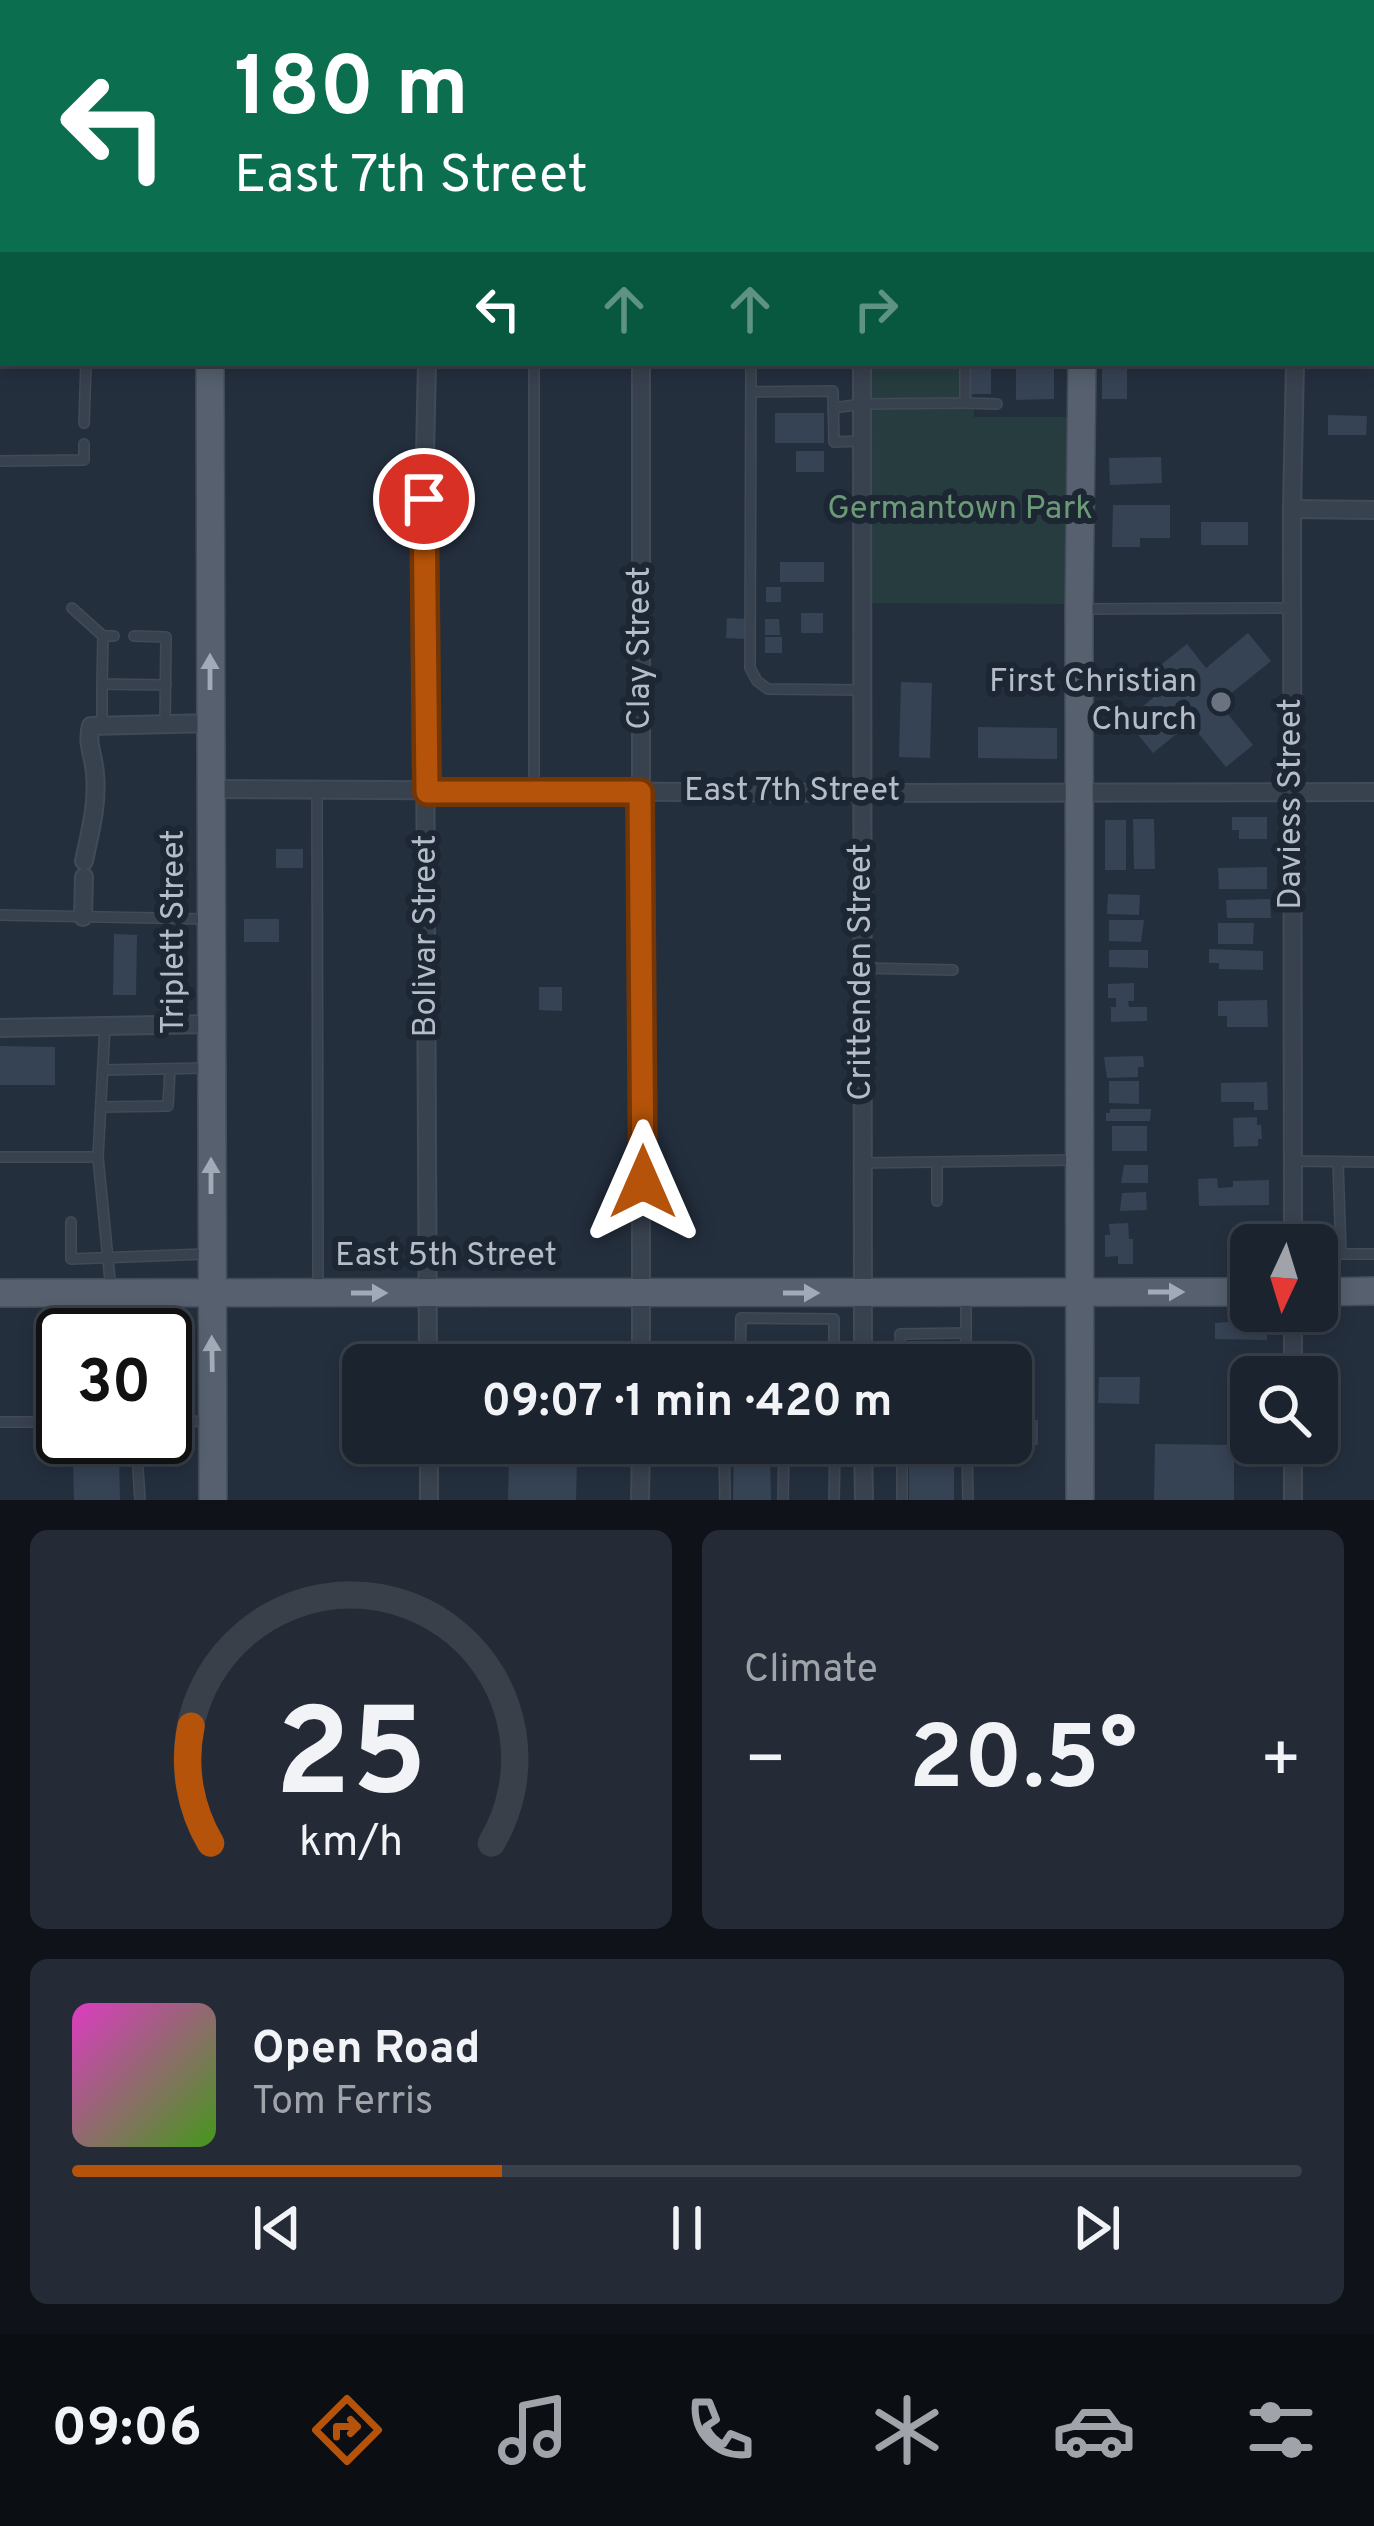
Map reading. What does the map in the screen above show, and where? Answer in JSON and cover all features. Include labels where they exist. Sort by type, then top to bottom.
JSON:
[{"type":"main road","name":"Triplett Street","points":[[210,366],[213,1500]]},
{"type":"main road","points":[[1080,1500],[1082,366]]},
{"type":"main road","name":"East 5th Street","points":[[0,1293],[641,1293],[741,1305],[863,1293],[1230,1292]]},
{"type":"main road","points":[[1338,1292],[1374,1292]]},
{"type":"street","name":"Bolivar Street","points":[[427,366],[428,1344]]},
{"type":"street","name":"Clay Street","points":[[641,366],[641,1344]]},
{"type":"street","name":"Crittenden Street","points":[[862,366],[863,1344]]},
{"type":"street","name":"Daviess Street","points":[[1293,1224],[1295,366]]},
{"type":"street","points":[[1292,509],[1374,510]]},
{"type":"street","points":[[82,916],[94,815],[95,772],[88,746],[91,726],[211,723]]},
{"type":"street","name":"East 7th Street","points":[[211,789],[1374,792]]},
{"type":"street","points":[[0,1028],[211,1024]]},
{"type":"street","points":[[429,1464],[429,1500]]},
{"type":"street","points":[[640,1464],[640,1500]]},
{"type":"street","points":[[863,1464],[863,1500]]},
{"type":"street","points":[[1293,1464],[1293,1500]]},
{"type":"lane","points":[[84,423],[86,366]]},
{"type":"lane","points":[[534,366],[534,792]]},
{"type":"lane","points":[[751,366],[750,668],[757,682],[768,689],[861,690]]},
{"type":"lane","points":[[965,366],[965,404]]},
{"type":"lane","points":[[751,392],[832,391],[834,442],[862,441]]},
{"type":"lane","points":[[833,408],[997,404]]},
{"type":"lane","points":[[0,461],[84,460],[84,444]]},
{"type":"lane","points":[[72,608],[108,636],[102,725]]},
{"type":"lane","points":[[1078,610],[1292,608]]},
{"type":"lane","points":[[134,636],[166,637],[165,724]]},
{"type":"lane","points":[[102,684],[166,685]]},
{"type":"lane","points":[[317,790],[318,1293]]},
{"type":"lane","points":[[0,915],[211,919]]},
{"type":"lane","points":[[862,968],[952,970]]},
{"type":"lane","points":[[105,1026],[98,1156],[111,1293]]},
{"type":"lane","points":[[103,1070],[211,1068]]},
{"type":"lane","points":[[101,1107],[168,1106],[170,1069]]},
{"type":"lane","points":[[0,1157],[98,1156]]},
{"type":"lane","points":[[862,1163],[1079,1160]]},
{"type":"lane","points":[[1293,1161],[1374,1162]]},
{"type":"lane","points":[[1338,1162],[1341,1254],[1374,1254]]},
{"type":"lane","points":[[937,1163],[937,1201]]},
{"type":"lane","points":[[71,1222],[70,1259],[211,1254]]},
{"type":"lane","points":[[171,1256],[171,1293]]},
{"type":"lane","points":[[966,1292],[966,1344]]},
{"type":"lane","points":[[740,1344],[741,1305],[834,1319],[835,1344]]},
{"type":"lane","points":[[900,1344],[900,1334],[966,1334]]},
{"type":"lane","points":[[192,1421],[212,1421]]},
{"type":"lane","points":[[0,1422],[36,1422]]},
{"type":"lane","points":[[138,1464],[140,1500]]},
{"type":"lane","points":[[724,1464],[725,1500]]},
{"type":"lane","points":[[783,1500],[784,1464]]},
{"type":"lane","points":[[834,1500],[835,1464]]},
{"type":"lane","points":[[902,1464],[902,1500]]},
{"type":"lane","points":[[967,1464],[968,1500]]},
{"type":"green space","name":"Germantown Park","points":[[862,366],[972,366],[974,417],[1081,417],[1079,604],[861,603]]},
{"type":"building","points":[[969,366],[1054,366],[1054,399],[1016,400],[1016,369],[991,369],[991,394],[969,394]]},
{"type":"building","points":[[1102,366],[1127,366],[1127,399],[1102,399]]},
{"type":"building","points":[[775,413],[824,413],[824,443],[775,443]]},
{"type":"building","points":[[1328,415],[1367,416],[1366,435],[1328,435]]},
{"type":"building","points":[[796,451],[824,451],[824,472],[796,472]]},
{"type":"building","points":[[1161,457],[1162,483],[1110,485],[1109,458]]},
{"type":"building","points":[[1113,505],[1170,505],[1170,538],[1140,538],[1140,547],[1112,547]]},
{"type":"building","points":[[1201,522],[1248,522],[1248,545],[1201,545]]},
{"type":"building","points":[[780,562],[824,562],[824,582],[780,582]]},
{"type":"building","points":[[766,587],[781,587],[781,602],[766,602]]},
{"type":"building","points":[[801,613],[823,613],[823,633],[801,633]]},
{"type":"building","points":[[727,618],[748,619],[747,639],[726,638]]},
{"type":"building","points":[[765,619],[779,619],[780,635],[765,635]]},
{"type":"building","points":[[1248,633],[1271,661],[1219,703],[1253,745],[1226,767],[1190,723],[1153,753],[1126,720],[1165,688],[1152,672],[1187,644],[1206,668]]},
{"type":"building","points":[[765,637],[782,637],[782,653],[765,653]]},
{"type":"building","points":[[901,682],[932,683],[930,758],[899,757]]},
{"type":"building","points":[[978,727],[1057,728],[1057,759],[978,758]]},
{"type":"building","points":[[1232,817],[1267,817],[1267,839],[1239,839],[1239,830],[1232,830]]},
{"type":"building","points":[[1133,819],[1154,819],[1155,869],[1134,869]]},
{"type":"building","points":[[1105,820],[1126,820],[1126,870],[1105,870]]},
{"type":"building","points":[[276,849],[303,849],[303,868],[276,868]]},
{"type":"building","points":[[1267,867],[1267,889],[1219,889],[1218,868]]},
{"type":"building","points":[[1108,894],[1140,895],[1139,915],[1107,914]]},
{"type":"building","points":[[1270,899],[1271,918],[1227,918],[1226,900]]},
{"type":"building","points":[[244,919],[279,919],[279,942],[244,942]]},
{"type":"building","points":[[1109,920],[1144,920],[1141,942],[1109,941]]},
{"type":"building","points":[[1218,923],[1254,923],[1253,944],[1218,944]]},
{"type":"building","points":[[114,934],[137,935],[136,995],[113,995]]},
{"type":"building","points":[[1209,949],[1263,951],[1263,970],[1219,969],[1219,963],[1209,963]]},
{"type":"building","points":[[1109,950],[1148,950],[1148,968],[1109,967]]},
{"type":"building","points":[[1134,983],[1134,1001],[1128,1001],[1129,1007],[1147,1007],[1147,1021],[1111,1022],[1116,998],[1108,998],[1108,984]]},
{"type":"building","points":[[539,987],[562,987],[562,1011],[539,1010]]},
{"type":"building","points":[[1267,1000],[1268,1027],[1227,1027],[1227,1016],[1218,1016],[1218,1001]]},
{"type":"building","points":[[0,1046],[55,1047],[55,1085],[0,1085]]},
{"type":"building","points":[[1143,1056],[1138,1077],[1107,1078],[1104,1057]]},
{"type":"building","points":[[1109,1081],[1139,1081],[1139,1104],[1109,1103]]},
{"type":"building","points":[[1267,1082],[1268,1110],[1254,1110],[1254,1102],[1221,1102],[1221,1083]]},
{"type":"building","points":[[1110,1109],[1151,1109],[1150,1121],[1106,1121]]},
{"type":"building","points":[[1257,1117],[1262,1139],[1258,1146],[1234,1147],[1233,1118]]},
{"type":"building","points":[[1112,1126],[1147,1126],[1147,1151],[1112,1151]]},
{"type":"building","points":[[1124,1165],[1148,1165],[1148,1183],[1121,1183]]},
{"type":"building","points":[[1217,1178],[1218,1188],[1233,1187],[1233,1181],[1269,1180],[1269,1205],[1199,1206],[1198,1179]]},
{"type":"building","points":[[1146,1192],[1147,1210],[1120,1211],[1122,1193]]},
{"type":"building","points":[[1128,1223],[1133,1264],[1118,1264],[1118,1256],[1105,1257],[1105,1235],[1110,1235],[1109,1224]]},
{"type":"building","points":[[1230,1322],[1230,1332],[1267,1332],[1267,1340],[1215,1339],[1215,1323]]},
{"type":"building","points":[[1099,1377],[1140,1377],[1139,1404],[1098,1403]]},
{"type":"building","points":[[1032,1420],[1038,1420],[1038,1445],[1032,1445]]},
{"type":"building","points":[[1155,1444],[1230,1445],[1234,1500],[1154,1500]]},
{"type":"building","points":[[73,1464],[119,1464],[120,1500],[74,1500]]},
{"type":"building","points":[[509,1464],[577,1464],[576,1500],[508,1500]]},
{"type":"building","points":[[734,1464],[770,1464],[771,1500],[733,1500]]},
{"type":"building","points":[[909,1464],[954,1464],[954,1500],[909,1500]]},
{"type":"place","name":"First Christian Church","points":[[1221,702]]},
{"type":"route","points":[[424,499],[427,792],[640,792],[643,1182]]}]
